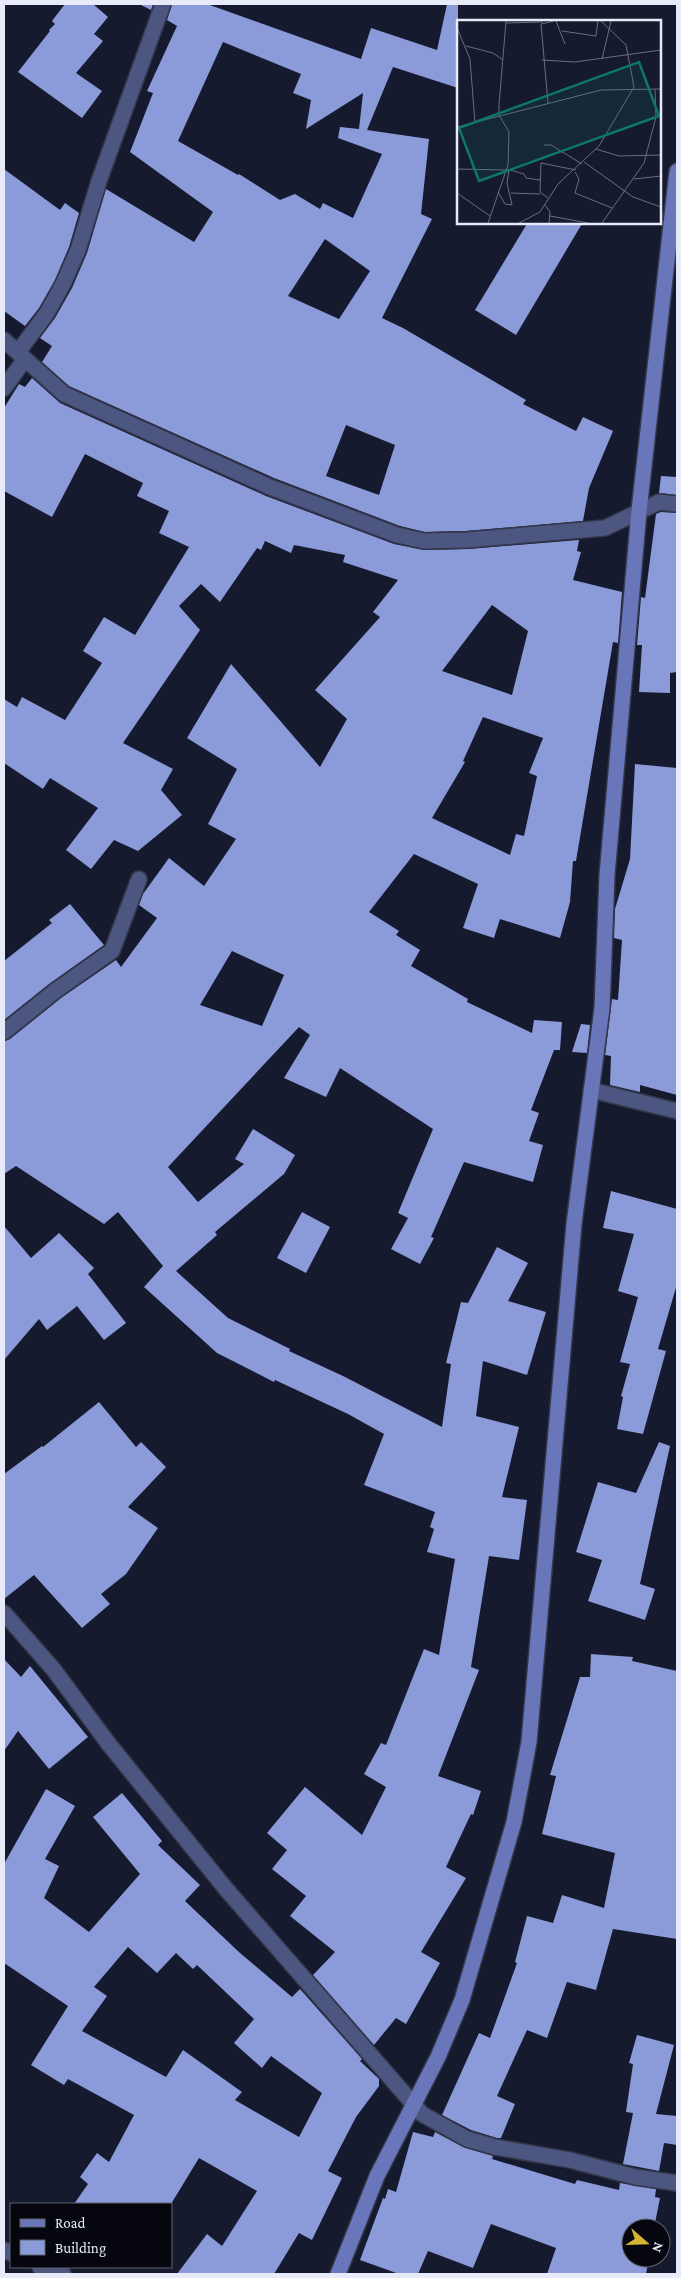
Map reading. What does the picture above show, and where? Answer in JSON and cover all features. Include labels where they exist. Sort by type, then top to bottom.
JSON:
[{"type":"street","points":[[4,386],[64,284],[78,250],[102,172],[163,4]]},
{"type":"street","points":[[338,2274],[378,2176],[438,2057],[462,2000],[514,1822],[529,1742],[574,1224],[602,1008],[607,875],[639,511],[676,198],[677,171]]},
{"type":"street","points":[[4,340],[64,394],[270,487],[397,535],[424,541],[467,540],[605,528],[659,502],[677,504]]},
{"type":"street","points":[[4,1032],[55,991],[112,951],[139,879]]},
{"type":"street","points":[[592,1090],[677,1111]]},
{"type":"street","points":[[4,1613],[54,1670],[108,1743],[226,1889],[413,2106],[432,2122],[467,2139],[495,2147],[570,2160],[635,2177],[677,2183]]},
{"type":"street","points":[[43,2268],[63,2274]]},
{"type":"building","points":[[65,4],[93,4],[108,17],[94,34],[103,41],[76,73],[102,91],[82,118],[18,72],[55,24],[52,21]]},
{"type":"building","points":[[139,4],[153,4],[151,10]]},
{"type":"building","points":[[172,4],[207,4],[361,59],[371,28],[437,50],[447,4],[458,4],[457,88],[393,67],[367,130],[429,139],[421,214],[432,219],[382,318],[403,328],[526,400],[523,404],[576,431],[583,417],[613,431],[589,488],[583,521],[466,531],[425,532],[400,526],[274,478],[69,386],[42,362],[52,346],[40,338],[55,318],[72,288],[87,253],[106,189],[194,242],[213,212],[130,152],[153,93],[147,91],[177,26],[167,20]],"holes":[[[223,42],[301,74],[293,93],[311,100],[306,129],[363,93],[359,129],[340,127],[338,138],[382,154],[353,218],[323,203],[320,209],[295,194],[280,200],[239,174],[178,141]],[[325,239],[370,271],[339,319],[288,296]],[[346,425],[395,445],[379,495],[326,476]]]},
{"type":"building","points":[[4,169],[60,210],[65,203],[79,213],[69,247],[55,280],[39,308],[25,326],[4,311]]},
{"type":"building","points":[[527,224],[582,224],[516,335],[475,310]]},
{"type":"building","points":[[32,378],[60,403],[266,496],[394,544],[424,550],[468,549],[579,540],[577,551],[581,552],[573,580],[622,592],[618,643],[613,642],[576,861],[573,861],[570,902],[560,938],[500,919],[494,938],[463,928],[478,884],[414,854],[369,912],[399,931],[396,935],[420,950],[411,966],[468,999],[467,1002],[532,1033],[534,1020],[562,1022],[560,1050],[554,1050],[531,1110],[539,1113],[529,1141],[543,1145],[533,1182],[464,1162],[431,1237],[434,1238],[420,1264],[391,1249],[408,1218],[398,1213],[433,1129],[340,1068],[326,1097],[284,1078],[310,1035],[299,1027],[168,1167],[198,1202],[244,1164],[235,1159],[253,1129],[295,1155],[284,1174],[215,1232],[217,1235],[176,1271],[228,1318],[290,1349],[289,1351],[343,1376],[442,1427],[451,1364],[446,1363],[461,1302],[468,1303],[497,1247],[528,1263],[508,1301],[546,1312],[527,1375],[483,1361],[476,1416],[519,1427],[502,1497],[527,1500],[519,1560],[489,1556],[471,1667],[479,1670],[438,1776],[481,1791],[473,1815],[471,1814],[446,1867],[466,1878],[421,1952],[440,1963],[406,2024],[396,2018],[374,2045],[313,1975],[335,1952],[290,1916],[306,1896],[272,1869],[287,1850],[267,1833],[305,1787],[362,1835],[386,1787],[364,1774],[381,1743],[386,1745],[424,1649],[439,1655],[455,1559],[427,1552],[434,1529],[430,1527],[435,1512],[364,1485],[384,1434],[348,1414],[275,1380],[274,1382],[217,1353],[144,1287],[163,1266],[118,1212],[104,1224],[16,1166],[4,1174],[4,1041],[10,1039],[61,998],[116,960],[121,967],[157,918],[139,905],[143,894],[169,858],[204,886],[236,839],[208,824],[237,769],[187,738],[231,664],[320,767],[347,719],[315,690],[380,617],[373,612],[398,580],[343,562],[345,555],[294,545],[291,553],[265,541],[261,550],[257,548],[220,602],[201,584],[179,606],[200,630],[123,743],[173,769],[161,790],[182,815],[138,851],[114,840],[91,869],[66,850],[98,808],[50,778],[43,789],[4,763],[4,699],[17,707],[22,697],[65,720],[102,663],[83,651],[104,617],[135,635],[189,547],[159,533],[169,511],[137,496],[143,483],[85,454],[52,517],[4,491],[4,408],[19,384],[25,387]],"holes":[[[492,605],[528,631],[512,695],[442,671]],[[483,717],[543,738],[529,773],[537,776],[524,836],[516,834],[510,855],[432,818],[465,762],[463,761]],[[232,951],[284,975],[262,1026],[200,1005]]]},
{"type":"building","points":[[661,476],[677,477],[677,495],[659,493]]},
{"type":"building","points":[[661,512],[677,513],[677,672],[670,673],[670,693],[639,692],[642,645],[637,645],[641,597],[645,598],[656,514]]},
{"type":"building","points":[[635,764],[677,768],[677,1095],[640,1085],[640,1092],[610,1085],[611,1056],[605,1055],[612,999],[618,1000],[622,940],[614,938],[615,909],[630,859]]},
{"type":"building","points":[[70,904],[104,945],[49,984],[4,1020],[4,961],[52,923],[49,920]]},
{"type":"building","points":[[581,1024],[590,1025],[587,1053],[572,1052]]},
{"type":"building","points":[[611,1191],[677,1209],[677,1284],[658,1349],[666,1351],[643,1434],[617,1429],[623,1397],[621,1396],[630,1364],[620,1362],[638,1297],[618,1291],[634,1234],[603,1228]]},
{"type":"building","points":[[302,1212],[330,1227],[306,1273],[277,1258]]},
{"type":"building","points":[[4,1226],[31,1258],[59,1233],[94,1268],[88,1274],[126,1323],[104,1340],[77,1306],[47,1330],[39,1319],[4,1360]]},
{"type":"building","points":[[99,1402],[136,1447],[141,1442],[166,1467],[128,1507],[158,1528],[126,1574],[101,1594],[110,1604],[82,1628],[34,1575],[4,1599],[4,1474],[43,1447]]},
{"type":"building","points":[[659,1442],[670,1446],[640,1584],[655,1589],[645,1620],[588,1601],[602,1560],[576,1552],[598,1482],[636,1493]]},
{"type":"building","points":[[591,1654],[633,1657],[632,1661],[677,1671],[677,1939],[613,1929],[596,1990],[567,1982],[547,2038],[527,2030],[497,2096],[515,2104],[501,2138],[497,2138],[471,2130],[442,2115],[479,2033],[490,2038],[517,1963],[515,1962],[527,1916],[553,1923],[562,1895],[604,1908],[615,1853],[542,1834],[556,1776],[550,1775],[580,1677],[590,1677]]},
{"type":"building","points":[[4,1659],[21,1677],[30,1666],[88,1737],[49,1769],[18,1731],[4,1751]]},
{"type":"building","points":[[46,1789],[75,1806],[45,1859],[59,1866],[44,1898],[89,1932],[140,1874],[93,1817],[122,1793],[162,1841],[158,1845],[200,1885],[185,1901],[240,1953],[292,1997],[300,1989],[362,2059],[360,2061],[379,2079],[379,2086],[356,2117],[328,2171],[342,2178],[312,2240],[299,2233],[274,2274],[177,2274],[207,2234],[222,2246],[257,2191],[199,2158],[172,2203],[75,2203],[88,2184],[80,2177],[97,2153],[109,2162],[134,2115],[68,2079],[64,2085],[31,2065],[68,2006],[4,1963],[4,1864]],"holes":[[[128,1947],[157,1973],[176,1953],[193,1969],[197,1965],[254,2019],[234,2043],[262,2068],[271,2056],[322,2093],[299,2137],[235,2100],[242,2092],[183,2050],[166,2077],[82,2031],[107,1996],[94,1987]]]},
{"type":"building","points":[[637,2035],[674,2045],[656,2114],[677,2116],[677,2145],[664,2143],[659,2171],[623,2164],[633,2113],[626,2112],[633,2064],[629,2063]]},
{"type":"building","points":[[413,2132],[433,2137],[435,2132],[463,2147],[493,2156],[492,2159],[575,2184],[577,2180],[619,2190],[620,2183],[656,2189],[655,2197],[660,2198],[656,2218],[621,2218],[621,2268],[647,2268],[646,2274],[547,2274],[556,2248],[491,2224],[473,2268],[428,2251],[418,2274],[399,2274],[360,2260],[383,2198],[385,2199],[388,2189],[396,2192]]}]
